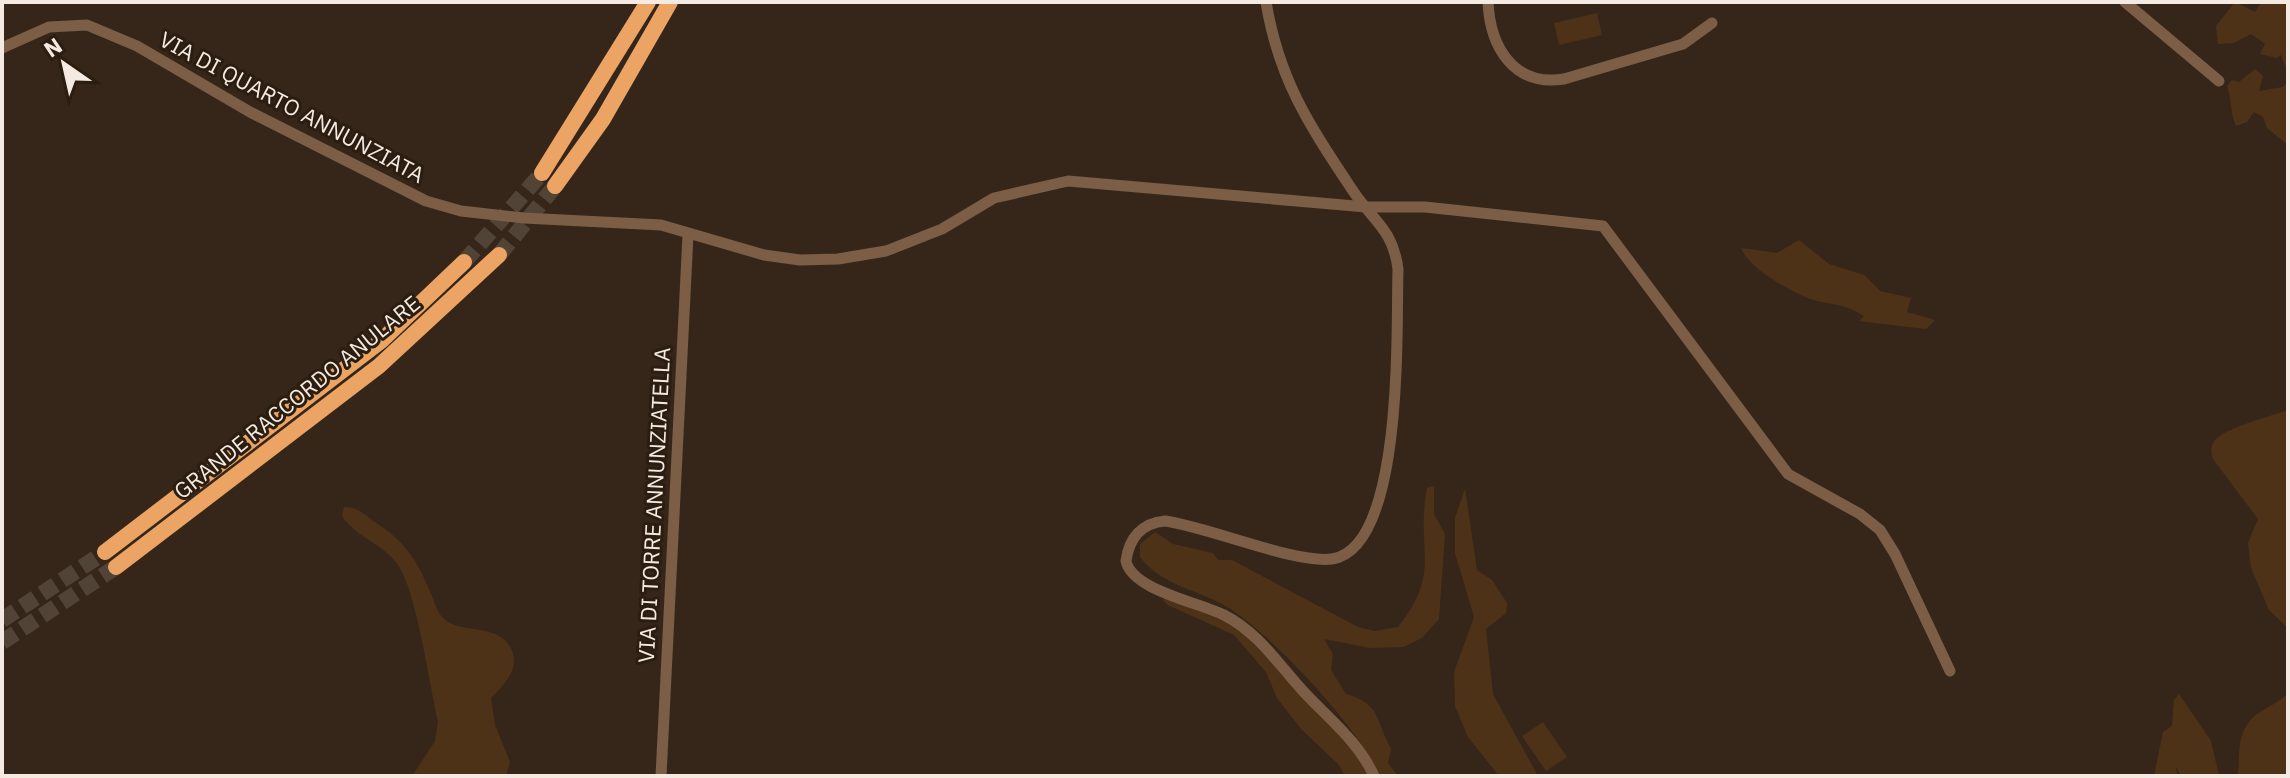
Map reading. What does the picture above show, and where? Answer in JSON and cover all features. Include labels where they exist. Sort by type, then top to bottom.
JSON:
[{"type":"highway","points":[[542,173],[586,108],[648,2]]},
{"type":"highway","points":[[555,186],[603,119],[670,2]]},
{"type":"highway","name":"GRANDE RACCORDO ANULARE","points":[[116,567],[379,366],[499,255]]},
{"type":"highway","name":"GRANDE RACCORDO ANULARE","points":[[105,552],[381,341],[464,262]]},
{"type":"street","points":[[1266,2],[1279,64],[1292,93],[1366,207],[1392,241],[1398,269],[1391,451],[1363,537],[1345,555],[1316,559],[1176,522],[1155,522],[1135,535],[1126,561],[1134,578],[1147,586],[1208,607],[1239,623],[1262,642],[1283,670],[1356,744],[1374,776]]},
{"type":"street","points":[[1488,2],[1491,35],[1501,55],[1525,75],[1546,81],[1564,79],[1683,44],[1712,23]]},
{"type":"street","points":[[2125,2],[2219,81]]},
{"type":"street","name":"VIA DI QUARTO ANNUNZIATA","points":[[2,48],[49,27],[75,24],[93,27],[137,46],[250,112],[426,201],[461,211],[524,218],[661,225],[764,255],[817,260],[861,256],[916,241],[994,198],[1068,181],[1366,207],[1425,207],[1603,226],[1788,474],[1860,514],[1880,530],[1895,554],[1950,671]]},
{"type":"street","name":"VIA DI TORRE ANNUNZIATELLA","points":[[661,776],[688,235]]},
{"type":"shaded area","points":[[2235,2],[2255,12],[2260,4],[2288,2],[2288,73],[2281,55],[2277,58],[2260,54],[2265,44],[2251,34],[2234,43],[2218,44],[2216,26]]},
{"type":"shaded area","points":[[1597,13],[1602,35],[1559,45],[1554,23]]},
{"type":"shaded area","points":[[2255,69],[2263,76],[2259,91],[2283,87],[2288,81],[2288,145],[2267,128],[2263,117],[2254,112],[2247,122],[2236,126],[2227,86],[2232,80],[2239,82]]},
{"type":"shaded area","points":[[1799,240],[1829,264],[1864,275],[1880,291],[1911,298],[1907,312],[1935,320],[1926,329],[1859,321],[1864,316],[1856,311],[1805,297],[1778,283],[1752,263],[1741,248],[1777,253]]},
{"type":"shaded area","points":[[2288,410],[2288,628],[2269,610],[2251,568],[2248,543],[2258,519],[2213,459],[2211,450],[2215,440],[2228,431]]},
{"type":"shaded area","points":[[1434,486],[1434,514],[1445,534],[1439,619],[1422,638],[1403,647],[1370,648],[1324,639],[1333,654],[1331,670],[1346,694],[1366,703],[1376,714],[1391,749],[1388,763],[1398,776],[1380,776],[1370,756],[1314,685],[1247,621],[1218,602],[1159,575],[1140,557],[1140,544],[1155,532],[1173,544],[1213,553],[1218,560],[1232,560],[1358,627],[1375,631],[1398,627],[1412,607],[1424,575],[1424,509],[1427,488]]},
{"type":"shaded area","points":[[1465,489],[1477,570],[1492,580],[1507,603],[1506,613],[1486,629],[1493,694],[1538,776],[1499,776],[1468,737],[1455,706],[1454,672],[1474,617],[1455,553],[1455,518]]},
{"type":"shaded area","points":[[344,507],[361,512],[402,544],[419,568],[442,617],[458,626],[495,634],[509,645],[513,653],[513,667],[507,681],[491,698],[495,725],[510,762],[506,776],[412,776],[435,741],[438,722],[411,595],[405,577],[392,557],[348,524],[342,516]]},
{"type":"shaded area","points":[[1165,598],[1233,622],[1284,670],[1374,776],[1345,776],[1339,765],[1301,729],[1277,698],[1266,672],[1234,635],[1168,605],[1163,600]]},
{"type":"shaded area","points":[[2288,693],[2288,776],[2238,776],[2240,743],[2245,728],[2256,715]]},
{"type":"shaded area","points":[[2179,694],[2211,741],[2219,776],[2181,776],[2176,767],[2177,776],[2154,776],[2163,732],[2172,726],[2174,700]]},
{"type":"shaded area","points":[[1543,722],[1567,757],[1546,771],[1522,736]]},
{"type":"tunnel","points":[[464,262],[542,173]]},
{"type":"tunnel","points":[[499,255],[555,186]]},
{"type":"tunnel","points":[[2,620],[105,552]]},
{"type":"tunnel","points":[[2,642],[116,567]]}]
